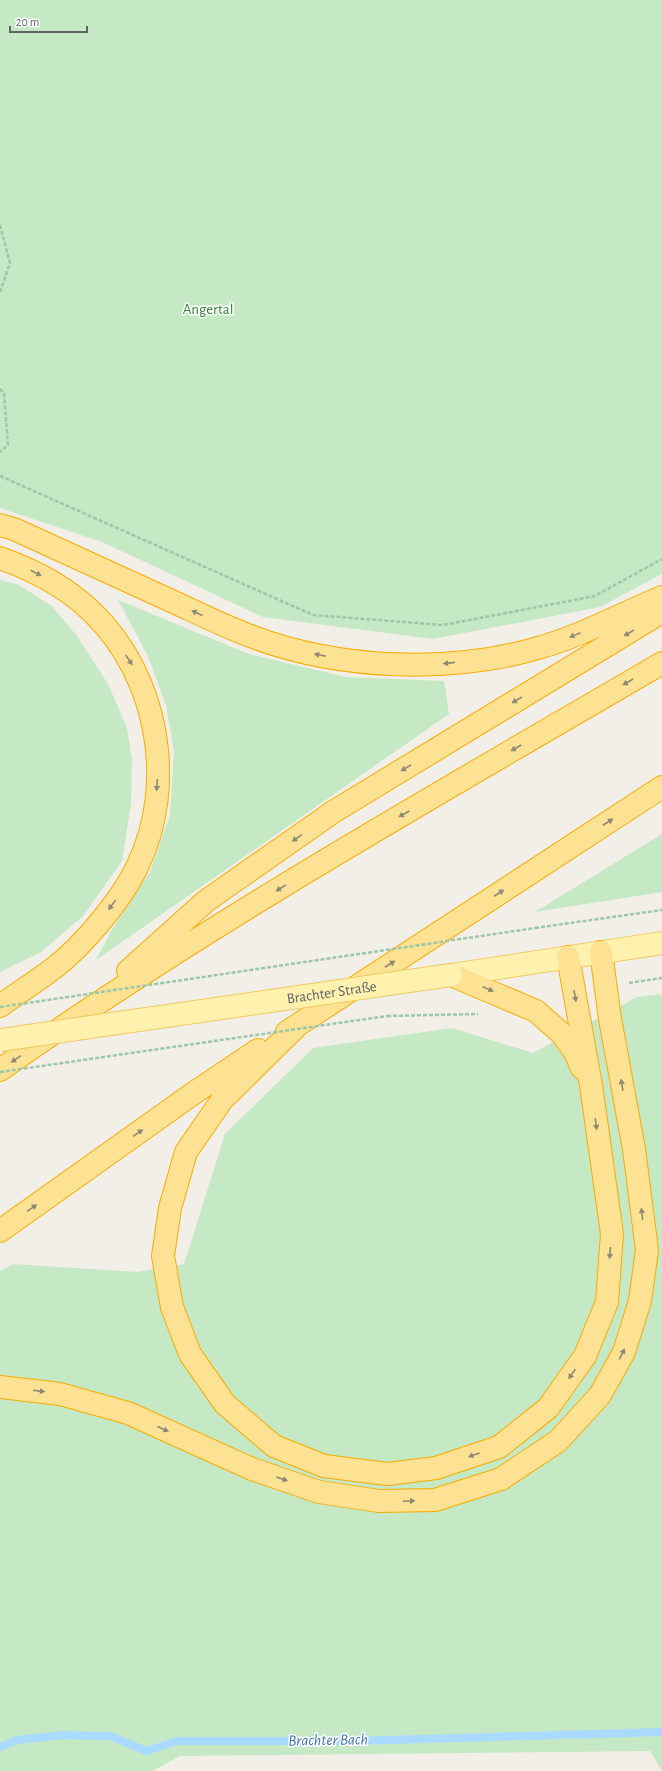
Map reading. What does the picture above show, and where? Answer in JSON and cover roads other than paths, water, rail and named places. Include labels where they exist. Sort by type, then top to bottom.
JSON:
[{"type":"highway","points":[[0,525],[14,529],[254,638],[300,651],[346,660],[392,664],[439,664],[489,659],[538,648],[577,634],[662,597]]},
{"type":"highway","points":[[0,558],[21,565],[70,594],[94,613],[114,637],[133,666],[151,714],[157,749],[158,782],[155,812],[148,839],[138,866],[121,894],[100,922],[56,967],[0,1006]]},
{"type":"highway","points":[[83,1012],[206,901],[333,812],[662,612]]},
{"type":"highway","points":[[0,1071],[83,1012],[318,864],[662,663]]},
{"type":"highway","points":[[0,1231],[191,1095],[662,787]]},
{"type":"highway","points":[[0,1386],[60,1394],[128,1413],[252,1469],[319,1492],[379,1502],[434,1500],[501,1479],[558,1441],[600,1395],[624,1352],[640,1301],[647,1250],[634,1149],[610,1018],[601,952]]},
{"type":"highway","points":[[299,1024],[222,1100],[186,1152],[170,1208],[164,1256],[172,1307],[190,1354],[225,1404],[274,1446],[324,1466],[387,1474],[436,1468],[499,1446],[548,1408],[585,1356],[607,1302],[612,1234],[591,1086],[568,957]]},
{"type":"highway","points":[[452,975],[536,1011],[562,1034],[575,1052],[591,1086]]},
{"type":"main road","name":"Brachter Straße","points":[[0,1040],[452,975],[662,943]]},
{"type":"waterway","name":"Brachter Bach","points":[[0,1747],[17,1740],[63,1735],[110,1736],[147,1751],[177,1741],[351,1741],[662,1732]]},
{"type":"park label","name":"Angertal","points":[[208,309]]}]
